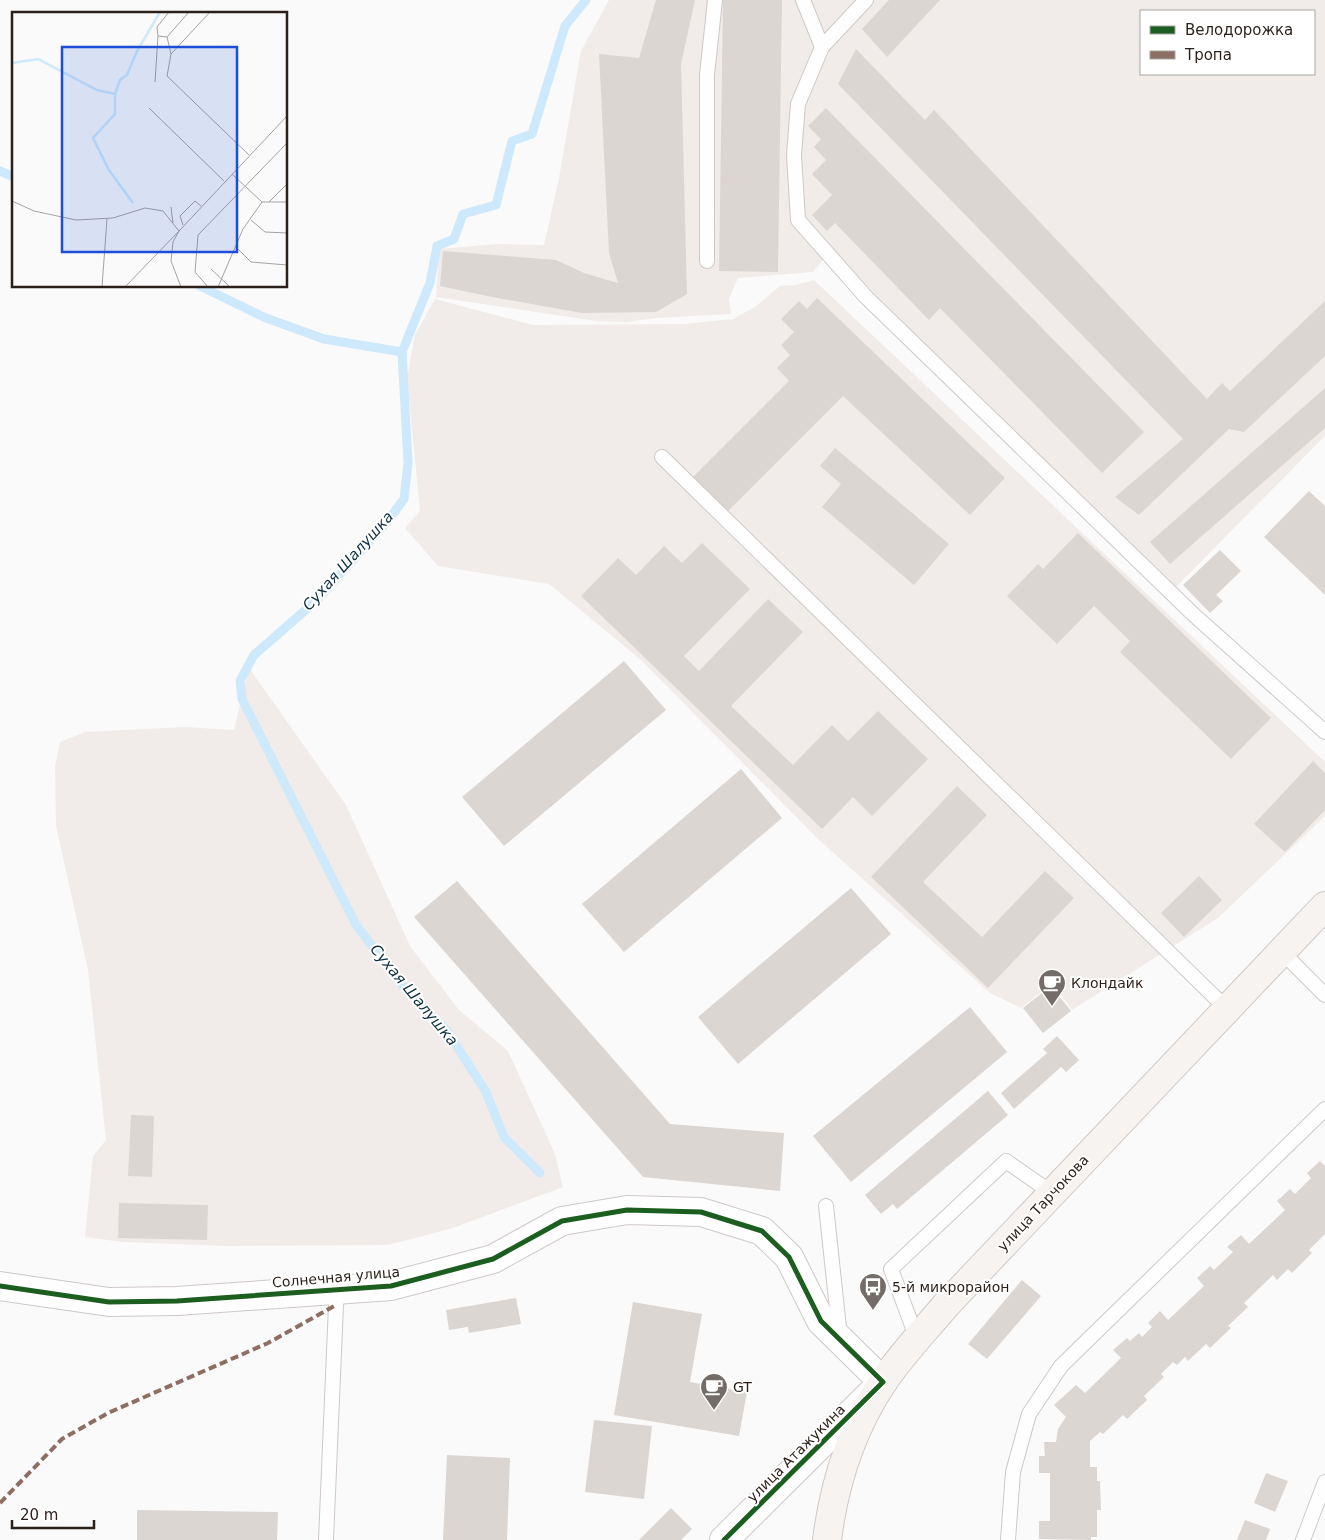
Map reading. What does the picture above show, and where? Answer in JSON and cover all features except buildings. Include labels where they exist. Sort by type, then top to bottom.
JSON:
[{"type":"main road","name":"улица Тарчокова","points":[[827,1540],[831,1507],[840,1469],[860,1423],[883,1382],[916,1339],[1325,906]]},
{"type":"street","name":"Солнечная улица","points":[[0,1286],[109,1302],[177,1301],[391,1286],[493,1259],[562,1221],[627,1210],[700,1212],[762,1231],[790,1257],[821,1321],[883,1382]]},
{"type":"street","name":"улица Атажукина","points":[[724,1540],[883,1382]]},
{"type":"lane","points":[[707,261],[707,75],[715,0]]},
{"type":"lane","points":[[802,0],[822,47]]},
{"type":"lane","points":[[866,0],[822,47],[798,104],[794,155],[798,220],[866,298],[1194,615],[1325,732]]},
{"type":"lane","points":[[662,457],[1228,1010]]},
{"type":"lane","points":[[1282,952],[1325,995]]},
{"type":"lane","points":[[1008,1540],[1013,1472],[1029,1414],[1061,1366],[1325,1109]]},
{"type":"lane","points":[[916,1339],[891,1269],[1006,1161],[1052,1193]]},
{"type":"lane","points":[[826,1206],[840,1338]]},
{"type":"lane","points":[[326,1540],[336,1305],[339,1290]]},
{"type":"lane","points":[[1303,1540],[1321,1512],[1325,1482]]},
{"type":"shaded area","points":[[609,0],[1325,0],[1325,436],[1167,596],[825,257],[813,272],[738,278],[729,299],[731,314],[656,318],[626,322],[596,321],[436,297],[439,249],[497,244],[544,245],[559,178],[581,51]]},
{"type":"shaded area","points":[[814,280],[1325,762],[1325,816],[1218,918],[1072,1010],[1053,983],[1021,1008],[990,993],[818,839],[641,660],[549,584],[438,566],[405,528],[420,511],[407,378],[415,335],[435,299],[533,325],[684,324],[733,319],[755,307],[780,286],[796,285]]},
{"type":"shaded area","points":[[249,668],[346,805],[410,946],[459,1010],[508,1051],[555,1154],[563,1187],[453,1228],[388,1245],[226,1246],[123,1242],[85,1237],[93,1156],[106,1140],[88,970],[56,826],[55,767],[60,742],[85,732],[185,727],[234,730]]},
{"type":"waterway","name":"Сухая Шалушка","points":[[540,1173],[504,1137],[486,1092],[447,1031],[403,986],[356,925],[242,699],[240,681],[254,655],[317,600],[386,523],[404,499],[408,463],[402,352],[430,283],[437,246],[454,239],[463,214],[496,205],[512,141],[532,134],[565,26],[586,0]]},
{"type":"waterway","points":[[0,171],[12,176]]},
{"type":"waterway","points":[[204,288],[266,318],[324,339],[402,352]]},
{"type":"marked path","points":[[0,1503],[62,1439],[108,1413],[268,1343],[336,1305]]},
{"type":"cycle path","points":[[0,1286],[109,1302],[177,1301],[391,1286],[493,1259],[562,1221],[627,1210],[701,1212],[762,1231],[789,1257],[821,1321],[883,1382],[724,1540]]},
{"type":"place","name":"Клондайк","points":[[1052,1007]]},
{"type":"place","name":"5-й микрорайон","points":[[873,1311]]},
{"type":"place","name":"GT","points":[[714,1411]]}]
